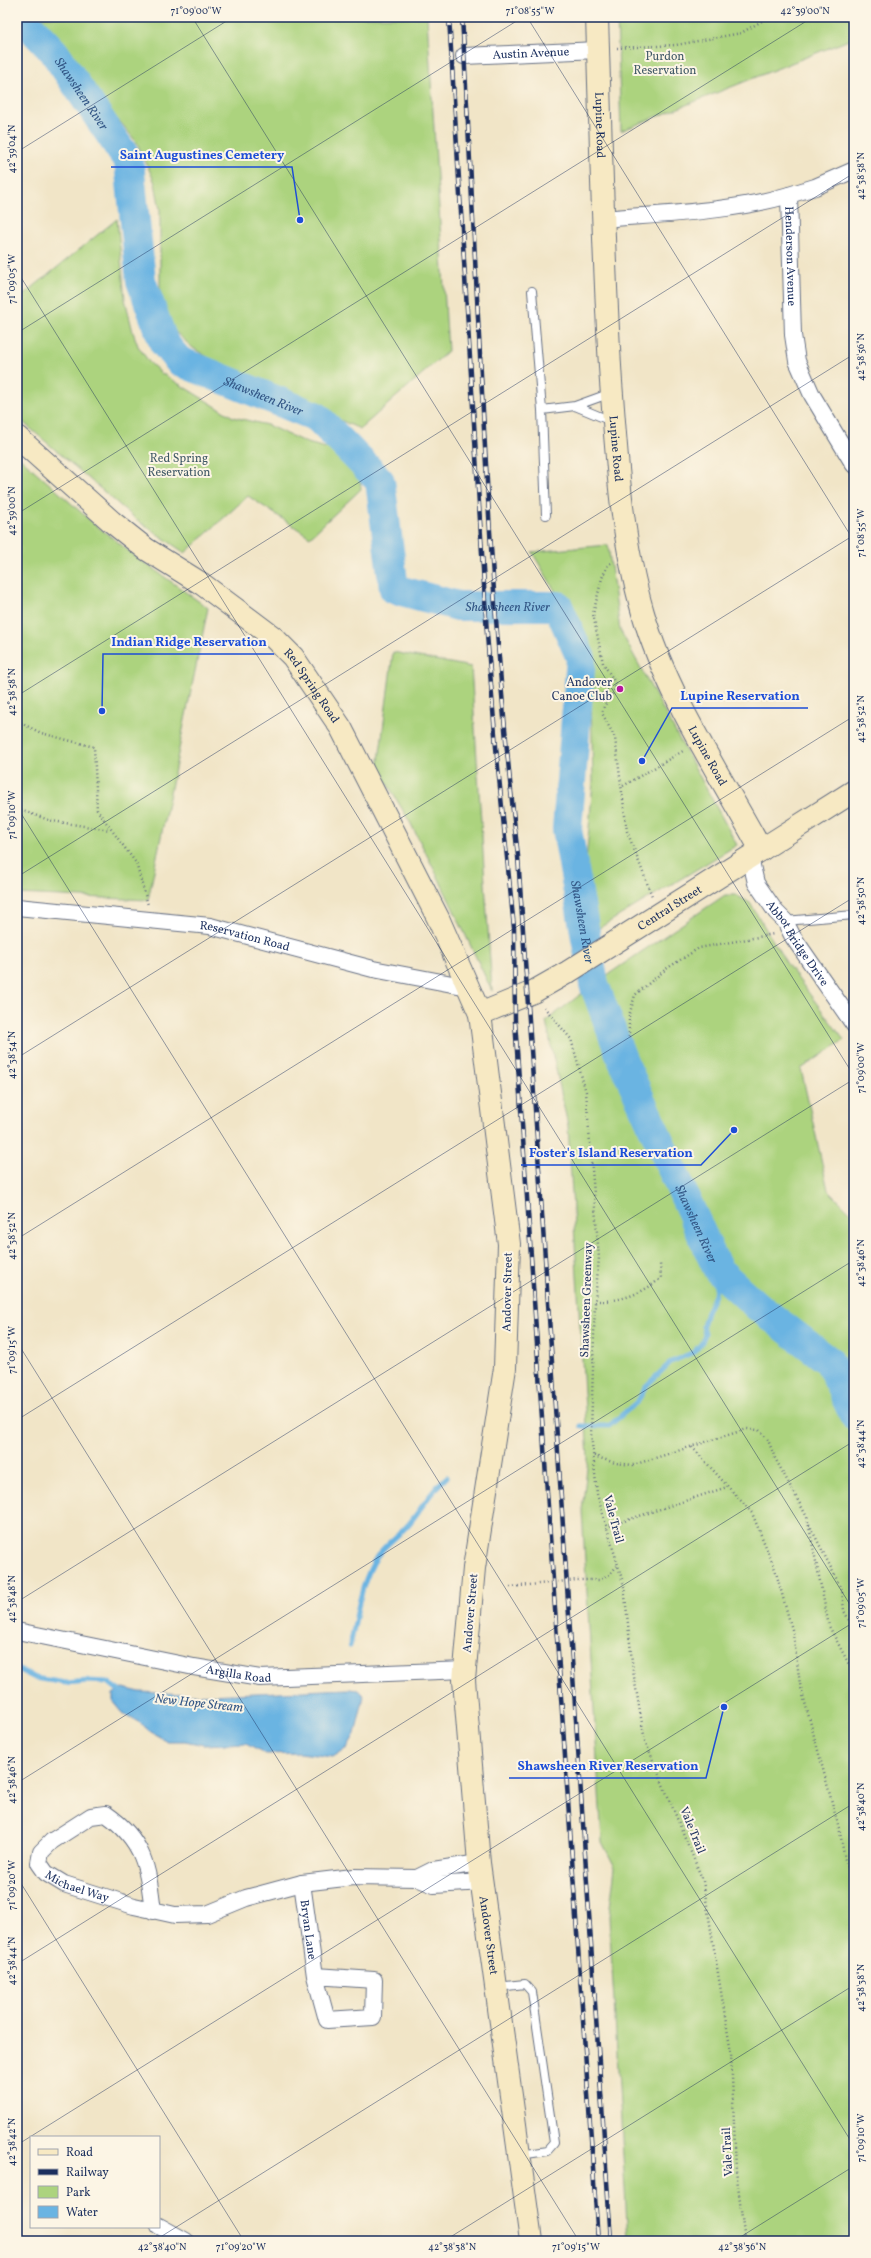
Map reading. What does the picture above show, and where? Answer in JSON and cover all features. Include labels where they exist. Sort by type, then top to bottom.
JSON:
[{"type":"main road","name":"Lupine Road","points":[[597,17],[605,286],[618,480],[623,522],[643,614],[670,686],[701,741],[756,854]]},
{"type":"main road","name":"Red Spring Road","points":[[17,438],[117,527],[146,549],[202,584],[267,632],[293,656],[341,728],[438,918],[468,987]]},
{"type":"main road","name":"Central Street","points":[[480,1014],[533,992],[568,972],[854,791]]},
{"type":"main road","name":"Andover Street","points":[[468,987],[480,1014],[509,1244],[505,1368],[474,1568],[464,1680],[481,1872],[531,2241]]},
{"type":"street","name":"Austin Avenue","points":[[464,56],[598,50]]},
{"type":"street","points":[[789,195],[815,187],[854,170]]},
{"type":"street","name":"Henderson Avenue","points":[[603,219],[685,212],[769,201],[789,195],[793,335],[796,361],[812,395],[854,465]]},
{"type":"street","name":"Abbot Bridge Drive","points":[[756,854],[756,883],[854,1025]]},
{"type":"street","name":"Reservation Road","points":[[17,907],[210,926],[373,969],[468,987]]},
{"type":"street","name":"Argilla Road","points":[[17,1631],[194,1667],[260,1678],[465,1670]]},
{"type":"street","name":"Michael Way","points":[[153,1911],[146,1864],[123,1825],[106,1814],[91,1816],[52,1841],[41,1852],[39,1863],[46,1874],[64,1884],[153,1911],[176,1916],[207,1914],[246,1898],[302,1883],[353,1877],[417,1878],[434,1885],[481,1872]]},
{"type":"street","name":"Bryan Lane","points":[[302,1883],[315,1976]]},
{"type":"street","points":[[160,2227],[186,2241]]},
{"type":"lane","points":[[532,291],[542,410],[546,515]]},
{"type":"lane","points":[[542,410],[575,406],[612,392]]},
{"type":"lane","points":[[575,406],[614,422]]},
{"type":"lane","points":[[787,926],[854,915]]},
{"type":"lane","points":[[497,1988],[525,1984],[532,1992],[554,2144],[547,2151],[519,2155]]},
{"type":"path","points":[[598,50],[676,45],[741,33],[769,17]]},
{"type":"path","points":[[630,555],[608,565],[602,578],[594,614],[603,663],[616,684],[613,696],[604,704],[602,713],[616,738],[623,786],[627,831],[653,901]]},
{"type":"path","points":[[17,721],[41,733],[94,747],[97,810],[110,830],[136,862],[148,900],[147,919]]},
{"type":"path","points":[[623,786],[701,741]]},
{"type":"path","points":[[17,809],[52,821],[110,830]]},
{"type":"path","points":[[629,1037],[629,1016],[635,995],[666,969],[699,948],[787,926]]},
{"type":"path","name":"Shawsheen Greenway","points":[[533,992],[571,1039],[586,1092],[599,1258],[595,1301],[591,1432]]},
{"type":"path","points":[[595,1301],[612,1302],[633,1295],[653,1285],[661,1278],[660,1263]]},
{"type":"path","points":[[594,1456],[615,1463],[633,1465],[747,1429],[759,1430],[768,1440],[774,1458],[842,1590],[844,1611],[854,1629]]},
{"type":"path","name":"Vale Trail","points":[[591,1432],[597,1494],[624,1586],[633,1671],[646,1741],[703,1881],[731,2053],[736,2170],[745,2241]]},
{"type":"path","points":[[692,1447],[710,1465],[727,1487],[752,1513],[775,1570],[793,1633],[800,1684],[840,1832],[845,1860],[854,1881]]},
{"type":"path","points":[[606,1527],[727,1487]]},
{"type":"path","points":[[807,1520],[829,1626],[854,1674]]},
{"type":"path","points":[[510,1587],[577,1580],[600,1580],[609,1575],[618,1566]]},
{"type":"green space","points":[[41,17],[427,17],[448,351],[360,429],[262,385],[209,358],[193,348],[171,328],[160,291],[160,210],[155,183],[144,158],[137,143],[122,124],[101,104],[75,59],[56,41]]},
{"type":"green space","name":"Purdon Reservation","points":[[617,17],[854,17],[854,38],[621,131]]},
{"type":"green space","name":"Red Spring Reservation","points":[[117,219],[125,299],[138,346],[149,362],[161,373],[233,417],[267,425],[307,443],[334,450],[352,460],[358,466],[361,489],[310,537],[248,496],[185,553],[137,520],[17,417],[17,300]]},
{"type":"green space","points":[[17,455],[92,522],[138,558],[208,608],[148,900],[17,894]]},
{"type":"green space","points":[[608,545],[620,630],[737,845],[576,942],[586,862],[593,782],[590,650],[532,552]]},
{"type":"green space","points":[[393,652],[471,667],[492,991],[411,824],[378,768]]},
{"type":"green space","points":[[725,895],[736,895],[750,903],[787,964],[844,1040],[801,1069],[828,1190],[854,1216],[854,2241],[628,2241],[609,1916],[615,1867],[602,1842],[582,1511],[588,1459],[568,1126],[546,1021],[594,984]]},
{"type":"water","points":[[123,1688],[140,1692],[210,1695],[349,1689],[358,1690],[364,1696],[355,1734],[347,1748],[333,1757],[300,1753],[266,1754],[246,1743],[204,1745],[185,1741],[167,1741],[123,1713],[113,1701],[113,1694]]},
{"type":"waterway","name":"Shawsheen River","points":[[21,17],[54,52],[129,162],[141,281],[164,343],[179,361],[317,417],[380,481],[394,589],[458,606],[558,606],[581,658],[567,829],[594,984],[622,1059],[718,1270],[757,1306],[829,1361],[854,1415]]},
{"type":"waterway","name":"New Hope Stream","points":[[581,1426],[609,1426],[638,1401],[646,1386],[671,1362],[694,1352],[701,1344],[705,1334],[703,1326],[707,1312],[715,1295],[718,1270]]},
{"type":"waterway","name":"New Hope Stream","points":[[350,1646],[360,1599],[372,1565],[382,1550],[408,1525],[432,1492],[447,1477]]},
{"type":"waterway","name":"New Hope Stream","points":[[17,1669],[35,1678],[66,1683],[88,1681],[108,1682],[123,1694]]},
{"type":"railway","points":[[449,17],[487,634],[496,747],[514,928],[515,1021],[598,2241]]},
{"type":"railway","points":[[462,17],[484,437],[498,647],[518,856],[611,2241]]},
{"type":"place","name":"Saint Augustines Cemetery","points":[[300,220]]},
{"type":"place","name":"Andover Canoe Club","points":[[620,689]]},
{"type":"place","name":"Indian Ridge Reservation","points":[[102,711]]},
{"type":"place","name":"Lupine Reservation","points":[[642,761]]},
{"type":"place","name":"Foster's Island Reservation","points":[[734,1130]]},
{"type":"place","name":"Shawsheen River Reservation","points":[[724,1707]]}]
